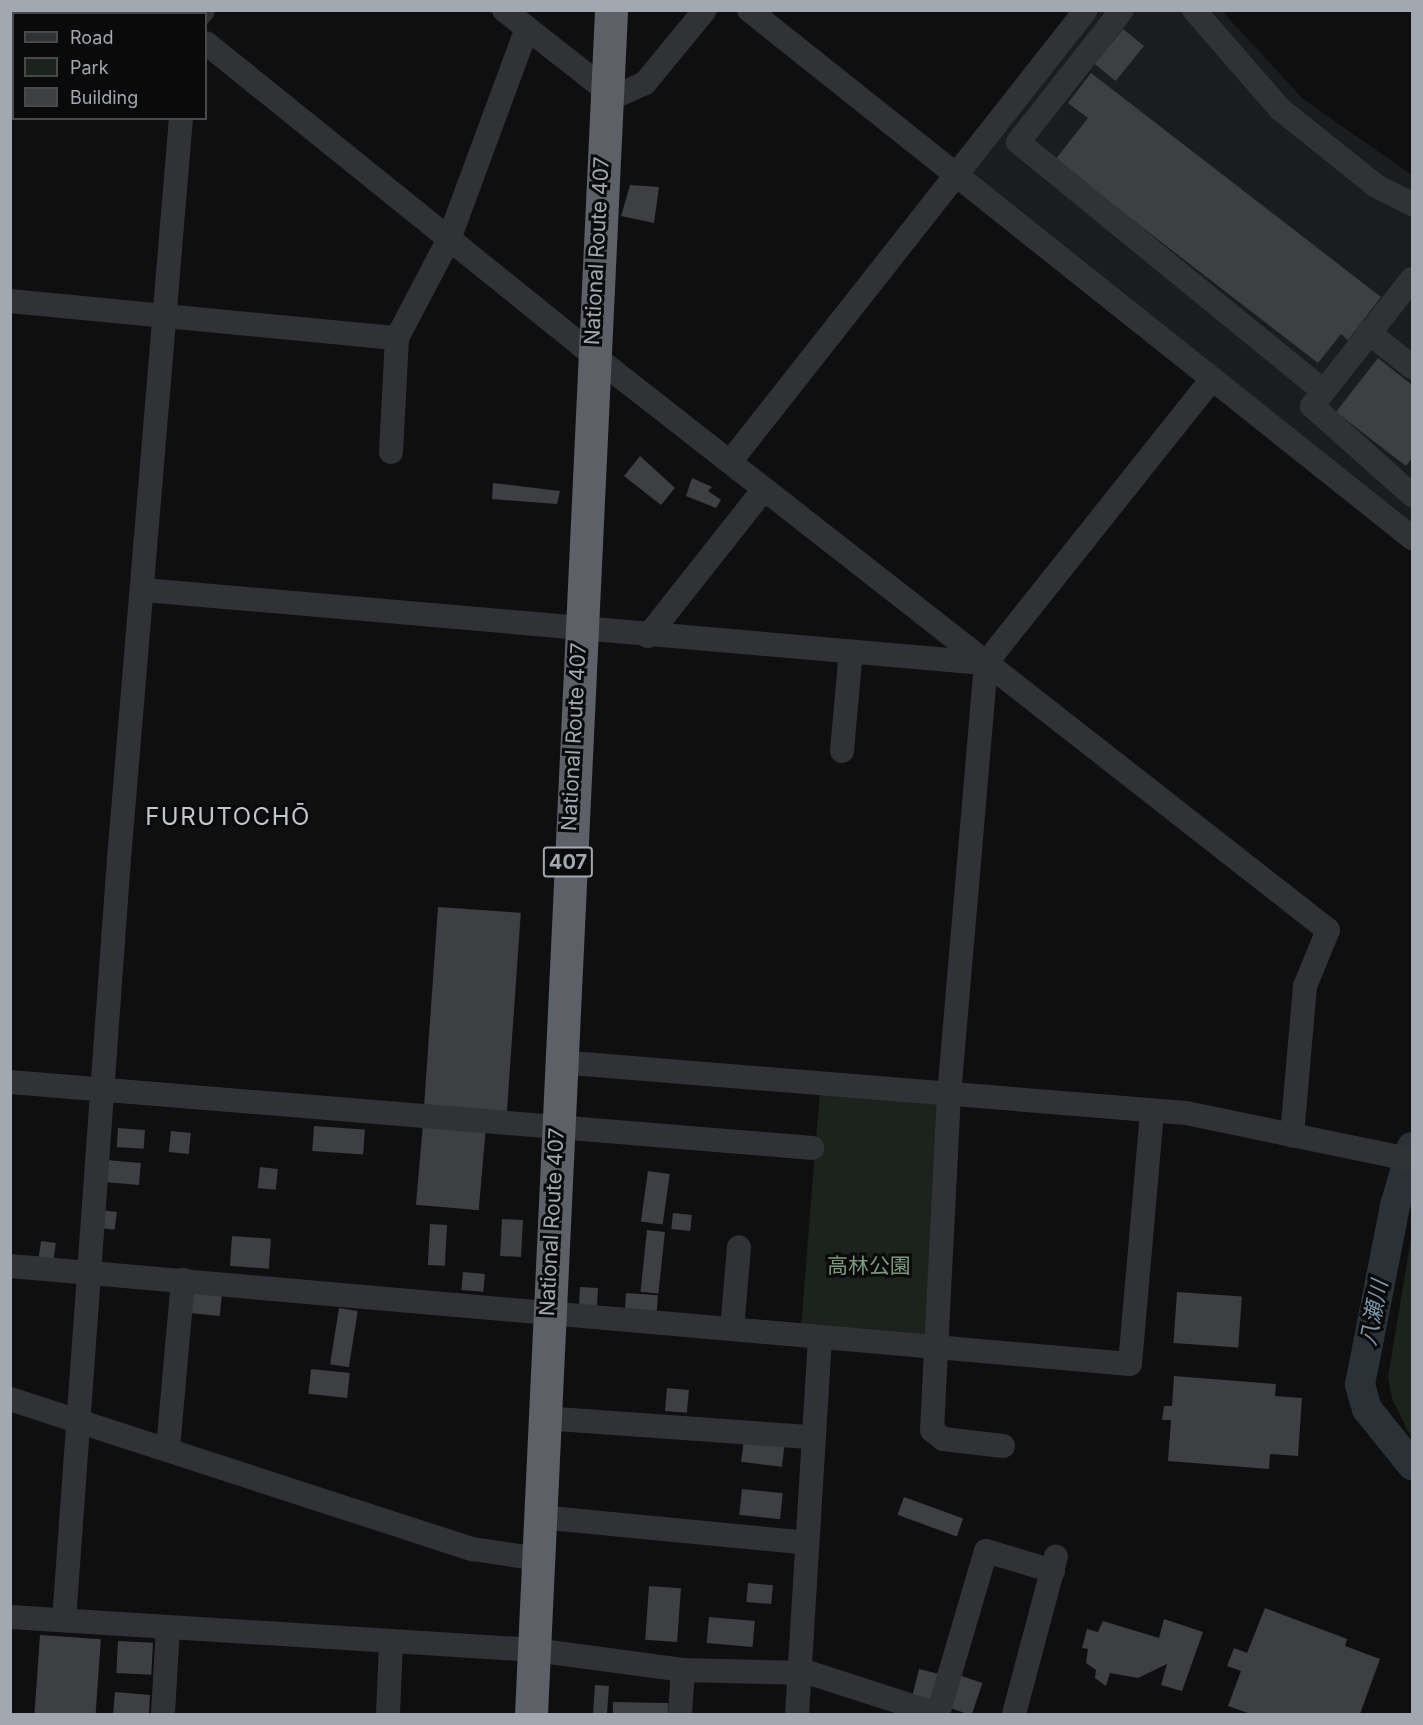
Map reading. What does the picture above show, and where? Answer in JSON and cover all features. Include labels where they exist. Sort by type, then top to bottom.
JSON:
[{"type":"highway","name":"National Route 407","points":[[531,1714],[547,1313],[592,352],[611,10]]},
{"type":"street","points":[[504,10],[605,96],[645,83],[705,10]]},
{"type":"street","points":[[749,10],[1413,538]]},
{"type":"street","points":[[730,462],[1086,10]]},
{"type":"street","points":[[1122,10],[1018,142],[1321,389]]},
{"type":"street","points":[[1194,10],[1280,110],[1376,186],[1413,204]]},
{"type":"street","points":[[391,452],[397,338],[449,239],[527,28]]},
{"type":"street","points":[[207,44],[764,489],[1328,930],[1305,986],[1292,1135]]},
{"type":"street","points":[[64,1620],[181,120]]},
{"type":"street","points":[[1387,518],[1411,490],[1315,414],[1312,406],[1321,389],[1413,279]]},
{"type":"street","points":[[10,301],[397,338]]},
{"type":"street","points":[[1368,332],[1413,367]]},
{"type":"street","points":[[1003,1446],[943,1439],[932,1430],[949,1095],[986,663],[1212,379]]},
{"type":"street","points":[[648,636],[764,489]]},
{"type":"street","points":[[144,590],[580,627],[648,636],[986,663]]},
{"type":"street","points":[[842,751],[850,651]]},
{"type":"street","points":[[559,1062],[1218,1118],[1413,1160]]},
{"type":"street","points":[[10,1082],[556,1129],[812,1148]]},
{"type":"street","points":[[10,1266],[90,1271],[820,1339],[1130,1364],[1152,1111]]},
{"type":"street","points":[[732,1329],[740,1247]]},
{"type":"street","points":[[168,1448],[183,1280]]},
{"type":"street","points":[[797,1714],[811,1437],[820,1339]]},
{"type":"street","points":[[10,1399],[79,1419],[473,1549],[538,1559]]},
{"type":"street","points":[[543,1418],[811,1437]]},
{"type":"street","points":[[539,1517],[807,1543]]},
{"type":"street","points":[[10,1617],[534,1650],[683,1670],[799,1673],[938,1714],[986,1551],[1055,1563],[1014,1714]]},
{"type":"street","points":[[163,1714],[168,1627]]},
{"type":"street","points":[[388,1714],[391,1641]]},
{"type":"street","points":[[681,1714],[683,1670]]},
{"type":"shaded area","points":[[1100,11],[1222,11],[1303,99],[1412,175],[1412,529],[975,179],[973,172]]},
{"type":"green space","name":"高林公園","points":[[820,1090],[939,1101],[929,1334],[923,1337],[801,1327]]},
{"type":"green space","points":[[1412,1233],[1412,1439],[1392,1399],[1388,1377]]},
{"type":"building","points":[[1123,29],[1144,46],[1116,81],[1095,64]]},
{"type":"building","points":[[1091,73],[1381,297],[1348,340],[1341,334],[1318,363],[1055,160],[1088,118],[1068,103]]},
{"type":"building","points":[[630,185],[659,187],[654,223],[621,216]]},
{"type":"building","points":[[1378,358],[1412,385],[1412,458],[1406,466],[1336,412]]},
{"type":"building","points":[[640,456],[675,488],[661,505],[624,476]]},
{"type":"building","points":[[692,478],[712,487],[708,491],[721,500],[716,508],[686,496]]},
{"type":"building","points":[[493,483],[560,491],[557,504],[492,499]]},
{"type":"building","points":[[438,907],[521,913],[507,1112],[424,1107]]},
{"type":"building","points":[[423,1124],[486,1129],[479,1210],[416,1205]]},
{"type":"building","points":[[314,1126],[365,1130],[363,1154],[312,1151]]},
{"type":"building","points":[[118,1128],[145,1130],[144,1149],[117,1147]]},
{"type":"building","points":[[171,1131],[191,1133],[189,1154],[169,1152]]},
{"type":"building","points":[[106,1160],[141,1163],[139,1185],[104,1182]]},
{"type":"building","points":[[260,1167],[278,1169],[276,1190],[258,1188]]},
{"type":"building","points":[[648,1171],[670,1174],[663,1225],[641,1222]]},
{"type":"building","points":[[101,1210],[117,1212],[115,1230],[99,1228]]},
{"type":"building","points":[[673,1213],[692,1215],[690,1231],[671,1229]]},
{"type":"building","points":[[502,1219],[523,1220],[521,1257],[500,1256]]},
{"type":"building","points":[[430,1224],[447,1225],[445,1266],[428,1265]]},
{"type":"building","points":[[647,1230],[665,1232],[658,1294],[641,1292]]},
{"type":"building","points":[[232,1236],[271,1239],[269,1269],[230,1266]]},
{"type":"building","points":[[41,1241],[56,1243],[53,1266],[38,1264]]},
{"type":"building","points":[[463,1272],[485,1274],[483,1292],[461,1290]]},
{"type":"building","points":[[580,1287],[598,1288],[597,1306],[579,1305]]},
{"type":"building","points":[[192,1292],[222,1295],[220,1316],[190,1313]]},
{"type":"building","points":[[1177,1292],[1242,1297],[1238,1347],[1173,1343]]},
{"type":"building","points":[[626,1293],[658,1295],[657,1311],[625,1309]]},
{"type":"building","points":[[339,1308],[358,1311],[349,1367],[330,1364]]},
{"type":"building","points":[[311,1369],[350,1373],[347,1398],[308,1394]]},
{"type":"building","points":[[1174,1376],[1276,1384],[1275,1396],[1302,1398],[1298,1456],[1270,1454],[1269,1469],[1168,1461],[1171,1420],[1162,1420],[1164,1406],[1172,1406]]},
{"type":"building","points":[[667,1388],[689,1390],[687,1413],[665,1411]]},
{"type":"building","points":[[744,1439],[785,1444],[782,1467],[741,1462]]},
{"type":"building","points":[[742,1489],[783,1493],[780,1519],[739,1515]]},
{"type":"building","points":[[904,1497],[963,1519],[957,1536],[898,1515]]},
{"type":"building","points":[[748,1583],[773,1585],[771,1604],[746,1602]]},
{"type":"building","points":[[649,1586],[681,1588],[677,1642],[645,1640]]},
{"type":"building","points":[[1265,1608],[1347,1639],[1345,1646],[1380,1659],[1360,1714],[1251,1714],[1228,1706],[1241,1671],[1227,1666],[1234,1648],[1247,1653]]},
{"type":"building","points":[[709,1617],[755,1621],[753,1647],[707,1643]]},
{"type":"building","points":[[1164,1619],[1203,1632],[1182,1691],[1161,1685],[1167,1664],[1138,1678],[1110,1673],[1106,1686],[1095,1678],[1096,1670],[1086,1663],[1088,1649],[1082,1648],[1087,1629],[1098,1632],[1103,1621],[1159,1638]]},
{"type":"building","points":[[40,1635],[101,1639],[96,1714],[34,1714]]},
{"type":"building","points":[[118,1641],[153,1643],[151,1675],[116,1673]]},
{"type":"building","points":[[919,1669],[943,1675],[936,1705],[912,1699]]},
{"type":"building","points":[[956,1674],[982,1683],[972,1714],[945,1706]]},
{"type":"building","points":[[595,1685],[609,1686],[607,1714],[593,1714]]},
{"type":"building","points":[[115,1692],[150,1695],[149,1714],[113,1714]]},
{"type":"building","points":[[613,1702],[668,1703],[668,1714],[613,1714]]},
{"type":"waterway","name":"八瀬川","points":[[1412,1147],[1395,1206],[1360,1385],[1367,1409],[1412,1465]]},
{"type":"district","name":"FURUTOCHŌ","points":[[228,817]]}]
